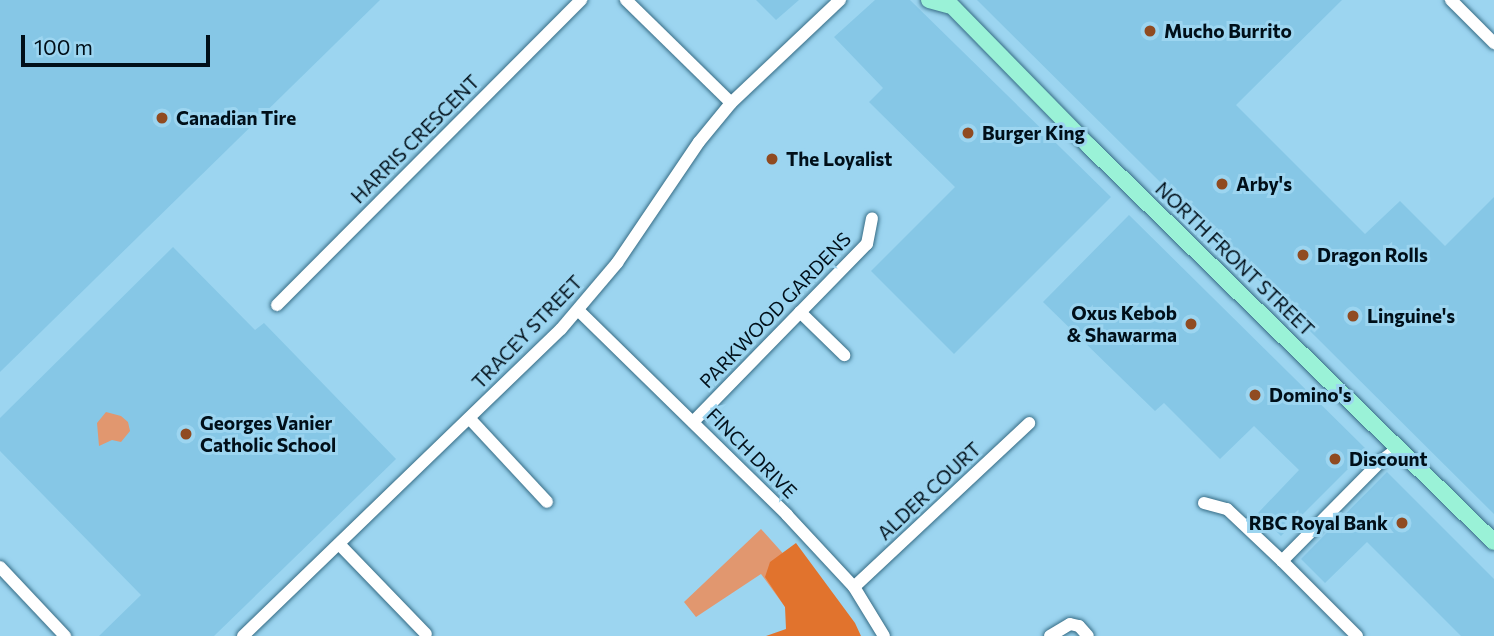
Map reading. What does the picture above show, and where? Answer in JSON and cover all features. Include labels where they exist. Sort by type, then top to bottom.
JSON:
[{"type":"main road","name":"NORTH FRONT STREET","points":[[929,0],[947,2],[1494,542]]},
{"type":"street","name":"HARRIS CRESCENT","points":[[277,305],[581,0]]},
{"type":"street","points":[[626,0],[732,103]]},
{"type":"street","name":"TRACEY STREET","points":[[243,636],[470,419],[578,310],[617,263],[699,142],[732,103],[840,0]]},
{"type":"street","points":[[1451,0],[1492,38]]},
{"type":"street","name":"PARKWOOD GARDENS","points":[[693,422],[867,244],[872,218]]},
{"type":"street","name":"FINCH DRIVE","points":[[578,310],[693,422],[854,587],[884,636]]},
{"type":"street","points":[[800,313],[844,355]]},
{"type":"street","points":[[470,419],[547,502]]},
{"type":"street","name":"ALDER COURT","points":[[854,587],[1029,423]]},
{"type":"street","points":[[1282,561],[1381,461],[1398,449]]},
{"type":"street","points":[[1204,503],[1227,509],[1357,636]]},
{"type":"street","points":[[339,544],[426,634]]},
{"type":"street","points":[[0,567],[65,636]]},
{"type":"street","points":[[1050,636],[1070,624],[1079,626],[1088,636]]},
{"type":"shaded area","points":[[0,0],[380,0],[0,372]]},
{"type":"shaded area","points":[[756,0],[799,0],[776,20]]},
{"type":"shaded area","points":[[875,0],[910,0],[1111,197],[954,354],[871,271],[955,187],[869,102],[883,88],[834,37]]},
{"type":"shaded area","points":[[977,0],[1342,0],[1236,105],[1365,234],[1400,201],[1445,246],[1494,197],[1494,514]]},
{"type":"shaded area","points":[[1129,215],[1367,450],[1281,536],[1258,513],[1299,470],[1254,426],[1220,459],[1164,403],[1155,411],[1043,302]]},
{"type":"shaded area","name":"Georges Vanier Catholic School","points":[[173,247],[255,330],[264,323],[396,459],[214,636],[99,636],[141,595],[0,451],[0,418]]},
{"type":"shaded area","points":[[106,412],[121,416],[128,422],[130,431],[121,442],[112,440],[99,446],[97,423]]},
{"type":"shaded area","points":[[1387,472],[1494,579],[1494,636],[1461,636],[1367,542],[1325,583],[1301,559]]},
{"type":"shaded area","points":[[761,529],[832,608],[785,636],[788,611],[761,574],[696,617],[684,602]]},
{"type":"shaded area","points":[[796,543],[855,623],[861,636],[766,636],[786,629],[785,607],[765,577],[770,562]]},
{"type":"place","name":"Mucho Burrito","points":[[1150,31]]},
{"type":"place","name":"Canadian Tire","points":[[162,118]]},
{"type":"place","name":"Burger King","points":[[968,133]]},
{"type":"place","name":"The Loyalist","points":[[772,159]]},
{"type":"place","name":"Arby's","points":[[1222,184]]},
{"type":"place","name":"Dragon Rolls","points":[[1303,255]]},
{"type":"place","name":"Linguine's","points":[[1353,316]]},
{"type":"place","name":"Oxus Kebob & Shawarma","points":[[1191,324]]},
{"type":"place","name":"Domino's","points":[[1255,395]]},
{"type":"place","name":"Georges Vanier Catholic School","points":[[186,434]]},
{"type":"place","name":"Discount","points":[[1335,459]]},
{"type":"place","name":"RBC Royal Bank","points":[[1402,523]]}]
